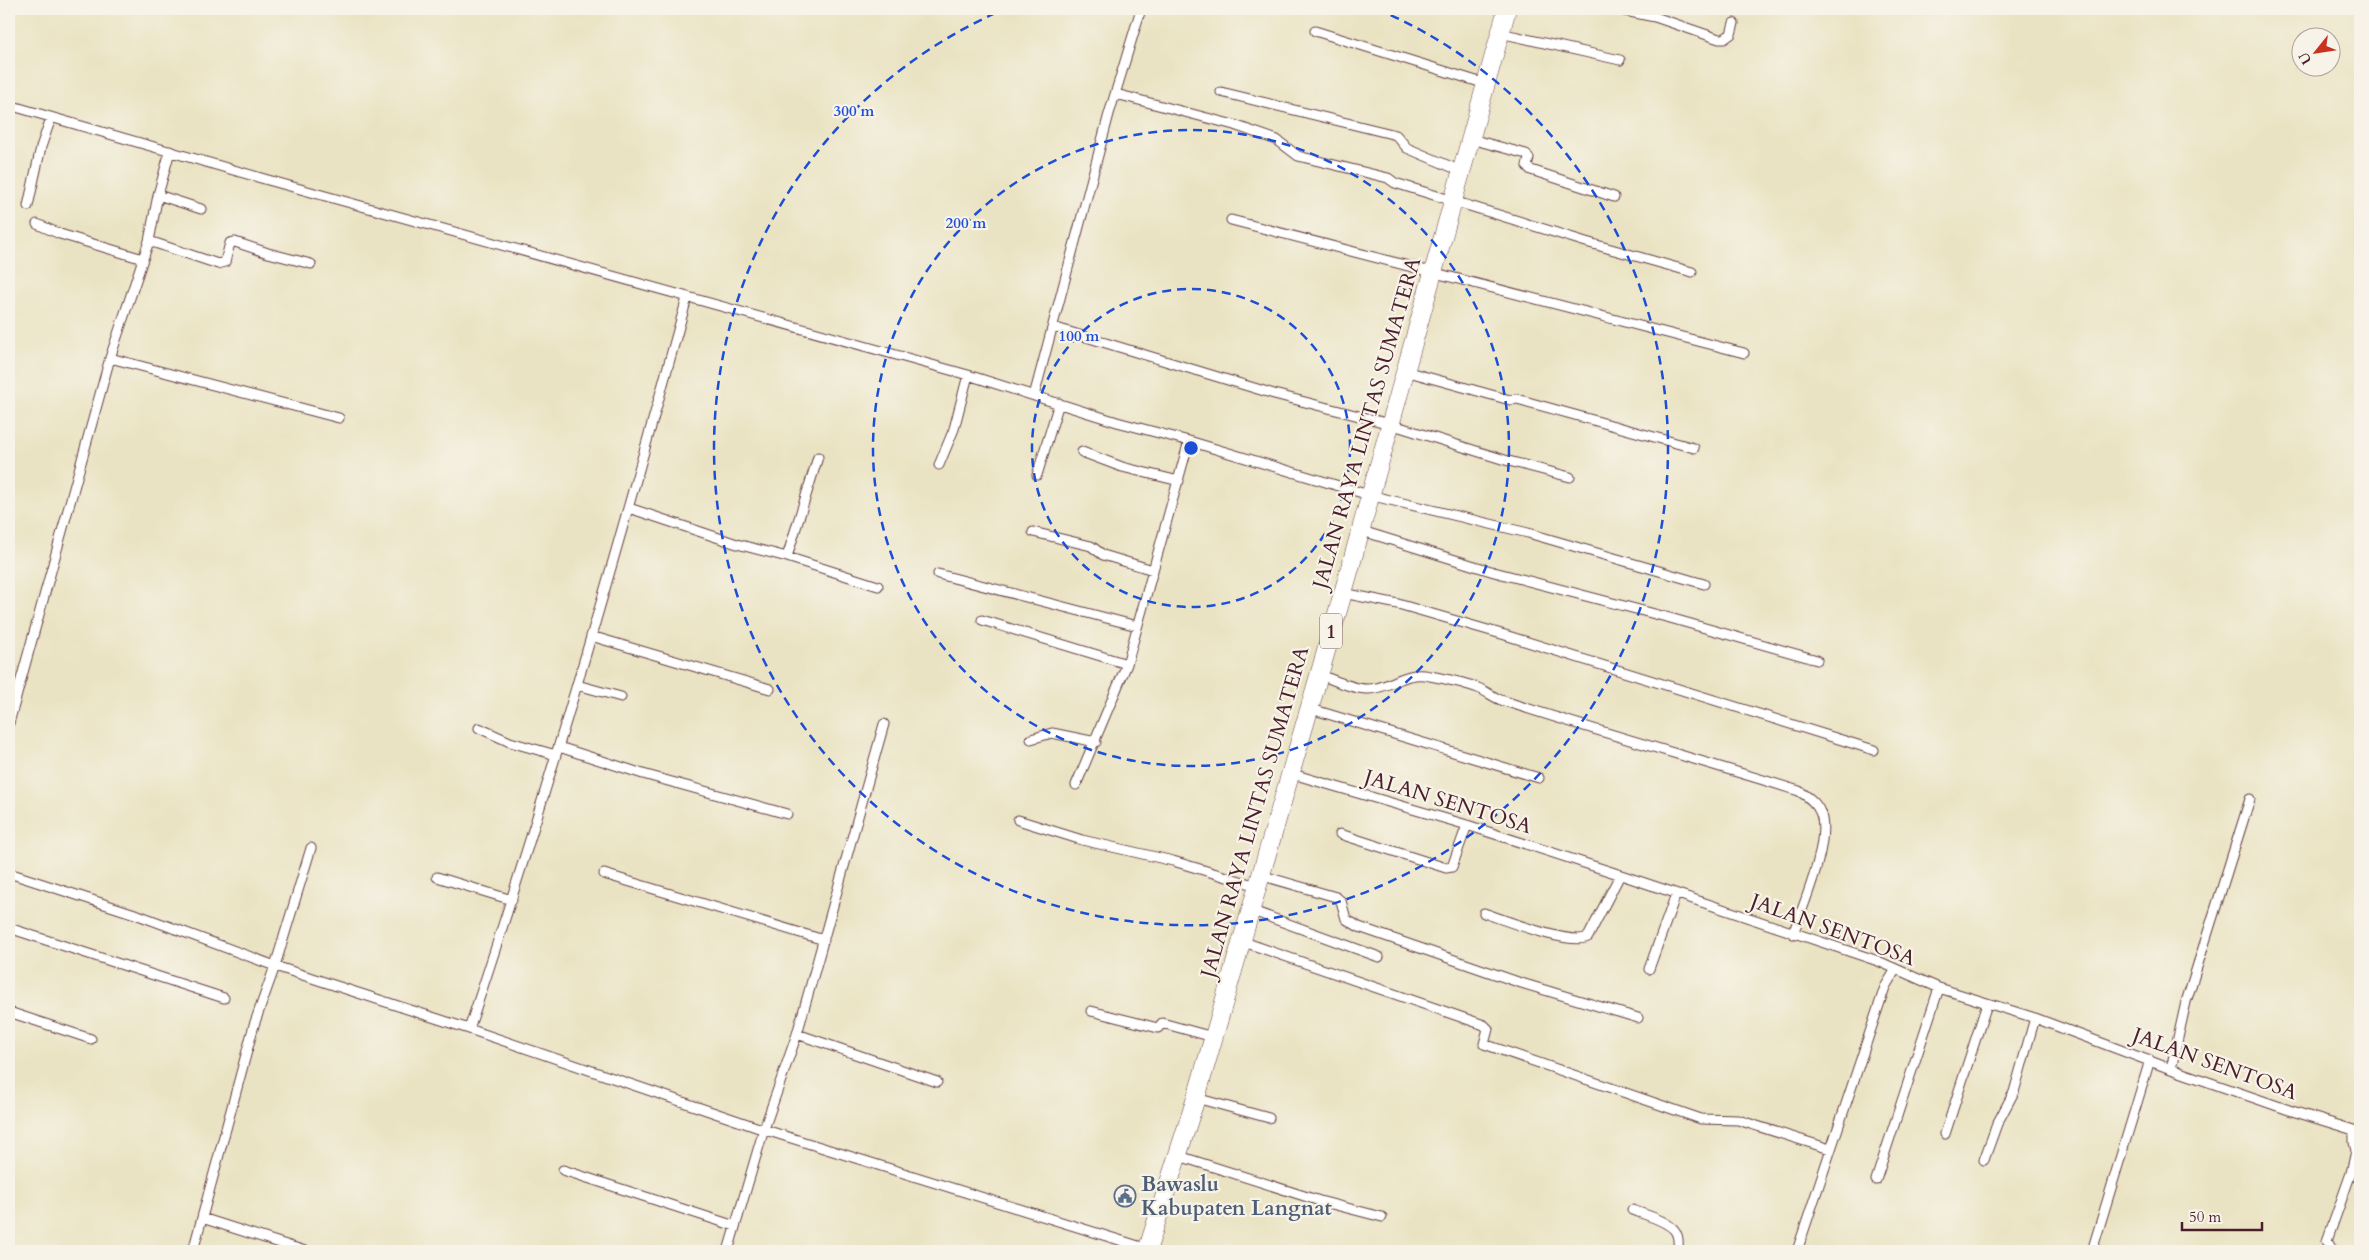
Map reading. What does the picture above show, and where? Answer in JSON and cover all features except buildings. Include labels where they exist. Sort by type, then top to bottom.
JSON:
[{"type":"highway","name":"JALAN RAYA LINTAS SUMATERA","points":[[1147,1250],[1179,1156],[1317,674],[1343,593],[1359,530],[1434,272],[1507,9]]},
{"type":"street","points":[[1034,396],[1104,133],[1141,9]]},
{"type":"street","points":[[1615,9],[1655,17],[1724,40],[1731,34],[1734,23]]},
{"type":"street","points":[[1315,31],[1486,84]]},
{"type":"street","points":[[1500,33],[1620,60]]},
{"type":"street","points":[[1220,92],[1390,133],[1396,135],[1407,148],[1461,171]]},
{"type":"street","points":[[1116,94],[1234,125],[1277,140],[1298,156],[1388,178],[1395,183],[1453,201],[1692,272]]},
{"type":"street","points":[[9,105],[687,298],[968,375],[1369,495],[1528,533],[1704,584]]},
{"type":"street","points":[[28,206],[41,147],[51,118]]},
{"type":"street","points":[[1471,139],[1526,154],[1529,158],[1527,166],[1531,170],[1614,197]]},
{"type":"street","points":[[9,723],[110,358],[149,240],[158,195],[170,151]]},
{"type":"street","points":[[158,195],[201,209]]},
{"type":"street","points":[[1230,220],[1744,353]]},
{"type":"street","points":[[37,224],[60,234],[143,259]]},
{"type":"street","points":[[149,240],[218,264],[225,262],[230,244],[234,242],[311,264]]},
{"type":"street","points":[[469,1029],[512,900],[558,751],[629,508],[687,298]]},
{"type":"street","points":[[1053,328],[1274,394],[1390,424],[1505,460],[1570,477]]},
{"type":"street","points":[[110,358],[339,418]]},
{"type":"street","points":[[1405,371],[1510,400],[1517,399],[1694,448]]},
{"type":"street","points":[[939,465],[954,429],[968,375]]},
{"type":"street","points":[[1038,475],[1058,403]]},
{"type":"street","points":[[1076,785],[1096,742],[1127,664],[1189,441]]},
{"type":"street","points":[[1082,452],[1122,467],[1179,481]]},
{"type":"street","points":[[787,557],[818,457]]},
{"type":"street","points":[[629,508],[737,544],[787,557],[878,586]]},
{"type":"street","points":[[1359,530],[1494,572],[1680,621],[1817,660]]},
{"type":"street","points":[[1033,532],[1091,546],[1103,555],[1153,570]]},
{"type":"street","points":[[938,574],[1137,626]]},
{"type":"street","points":[[1343,593],[1398,604],[1505,635],[1874,750]]},
{"type":"street","points":[[982,620],[1127,664]]},
{"type":"street","points":[[591,636],[770,689]]},
{"type":"street","points":[[1317,674],[1368,689],[1415,673],[1432,676],[1478,688],[1499,700],[1531,708],[1669,753],[1798,791],[1813,800],[1820,811],[1823,822],[1822,844],[1793,934]]},
{"type":"street","points":[[577,685],[621,697]]},
{"type":"street","points":[[1308,708],[1539,778]]},
{"type":"street","points":[[728,1251],[764,1129],[796,1034],[824,940],[884,724]]},
{"type":"street","points":[[479,728],[510,742],[558,751],[787,814]]},
{"type":"street","points":[[1031,738],[1052,733],[1096,742]]},
{"type":"street","name":"JALAN SENTOSA","points":[[1289,773],[1467,825],[1620,875],[1896,969],[1939,988],[2035,1018],[2171,1069],[2357,1131]]},
{"type":"street","points":[[2171,1069],[2186,1002],[2250,799]]},
{"type":"street","points":[[1018,820],[1082,840],[1336,897],[1341,901],[1346,919],[1359,927],[1518,982],[1638,1018]]},
{"type":"street","points":[[1340,834],[1446,868],[1452,867],[1457,857],[1467,825]]},
{"type":"street","points":[[193,1251],[251,1034],[275,966],[311,848]]},
{"type":"street","points":[[9,873],[138,915],[275,966],[469,1029],[764,1129],[1147,1250]]},
{"type":"street","points":[[604,874],[824,940]]},
{"type":"street","points":[[1484,913],[1558,936],[1582,941],[1588,937],[1620,875]]},
{"type":"street","points":[[437,877],[512,900]]},
{"type":"street","points":[[1650,969],[1676,894]]},
{"type":"street","points":[[1250,910],[1379,957]]},
{"type":"street","points":[[9,928],[224,998]]},
{"type":"street","points":[[1241,942],[1484,1025],[1488,1029],[1484,1044],[1559,1071],[1701,1119],[1738,1120],[1830,1149]]},
{"type":"street","points":[[1798,1251],[1830,1149],[1885,987],[1896,969]]},
{"type":"street","points":[[1876,1180],[1939,988]]},
{"type":"street","points":[[1945,1134],[1987,1004]]},
{"type":"street","points":[[1091,1011],[1158,1028],[1162,1024],[1213,1037]]},
{"type":"street","points":[[9,1012],[91,1039]]},
{"type":"street","points":[[1984,1160],[1997,1124],[2014,1092],[2035,1018]]},
{"type":"street","points":[[796,1034],[937,1082]]},
{"type":"street","points":[[2092,1251],[2150,1060]]},
{"type":"street","points":[[1196,1098],[1269,1118]]},
{"type":"street","points":[[2333,1251],[2327,1241],[2351,1173],[2356,1152],[2354,1142],[2357,1131]]},
{"type":"street","points":[[1179,1156],[1320,1201],[1382,1217]]},
{"type":"street","points":[[562,1170],[735,1226]]},
{"type":"street","points":[[1632,1210],[1660,1220],[1675,1230],[1678,1235],[1678,1251]]},
{"type":"street","points":[[202,1218],[305,1251]]},
{"type":"place","name":"Bawaslu Kabupaten Langnat","points":[[1125,1196]]}]
